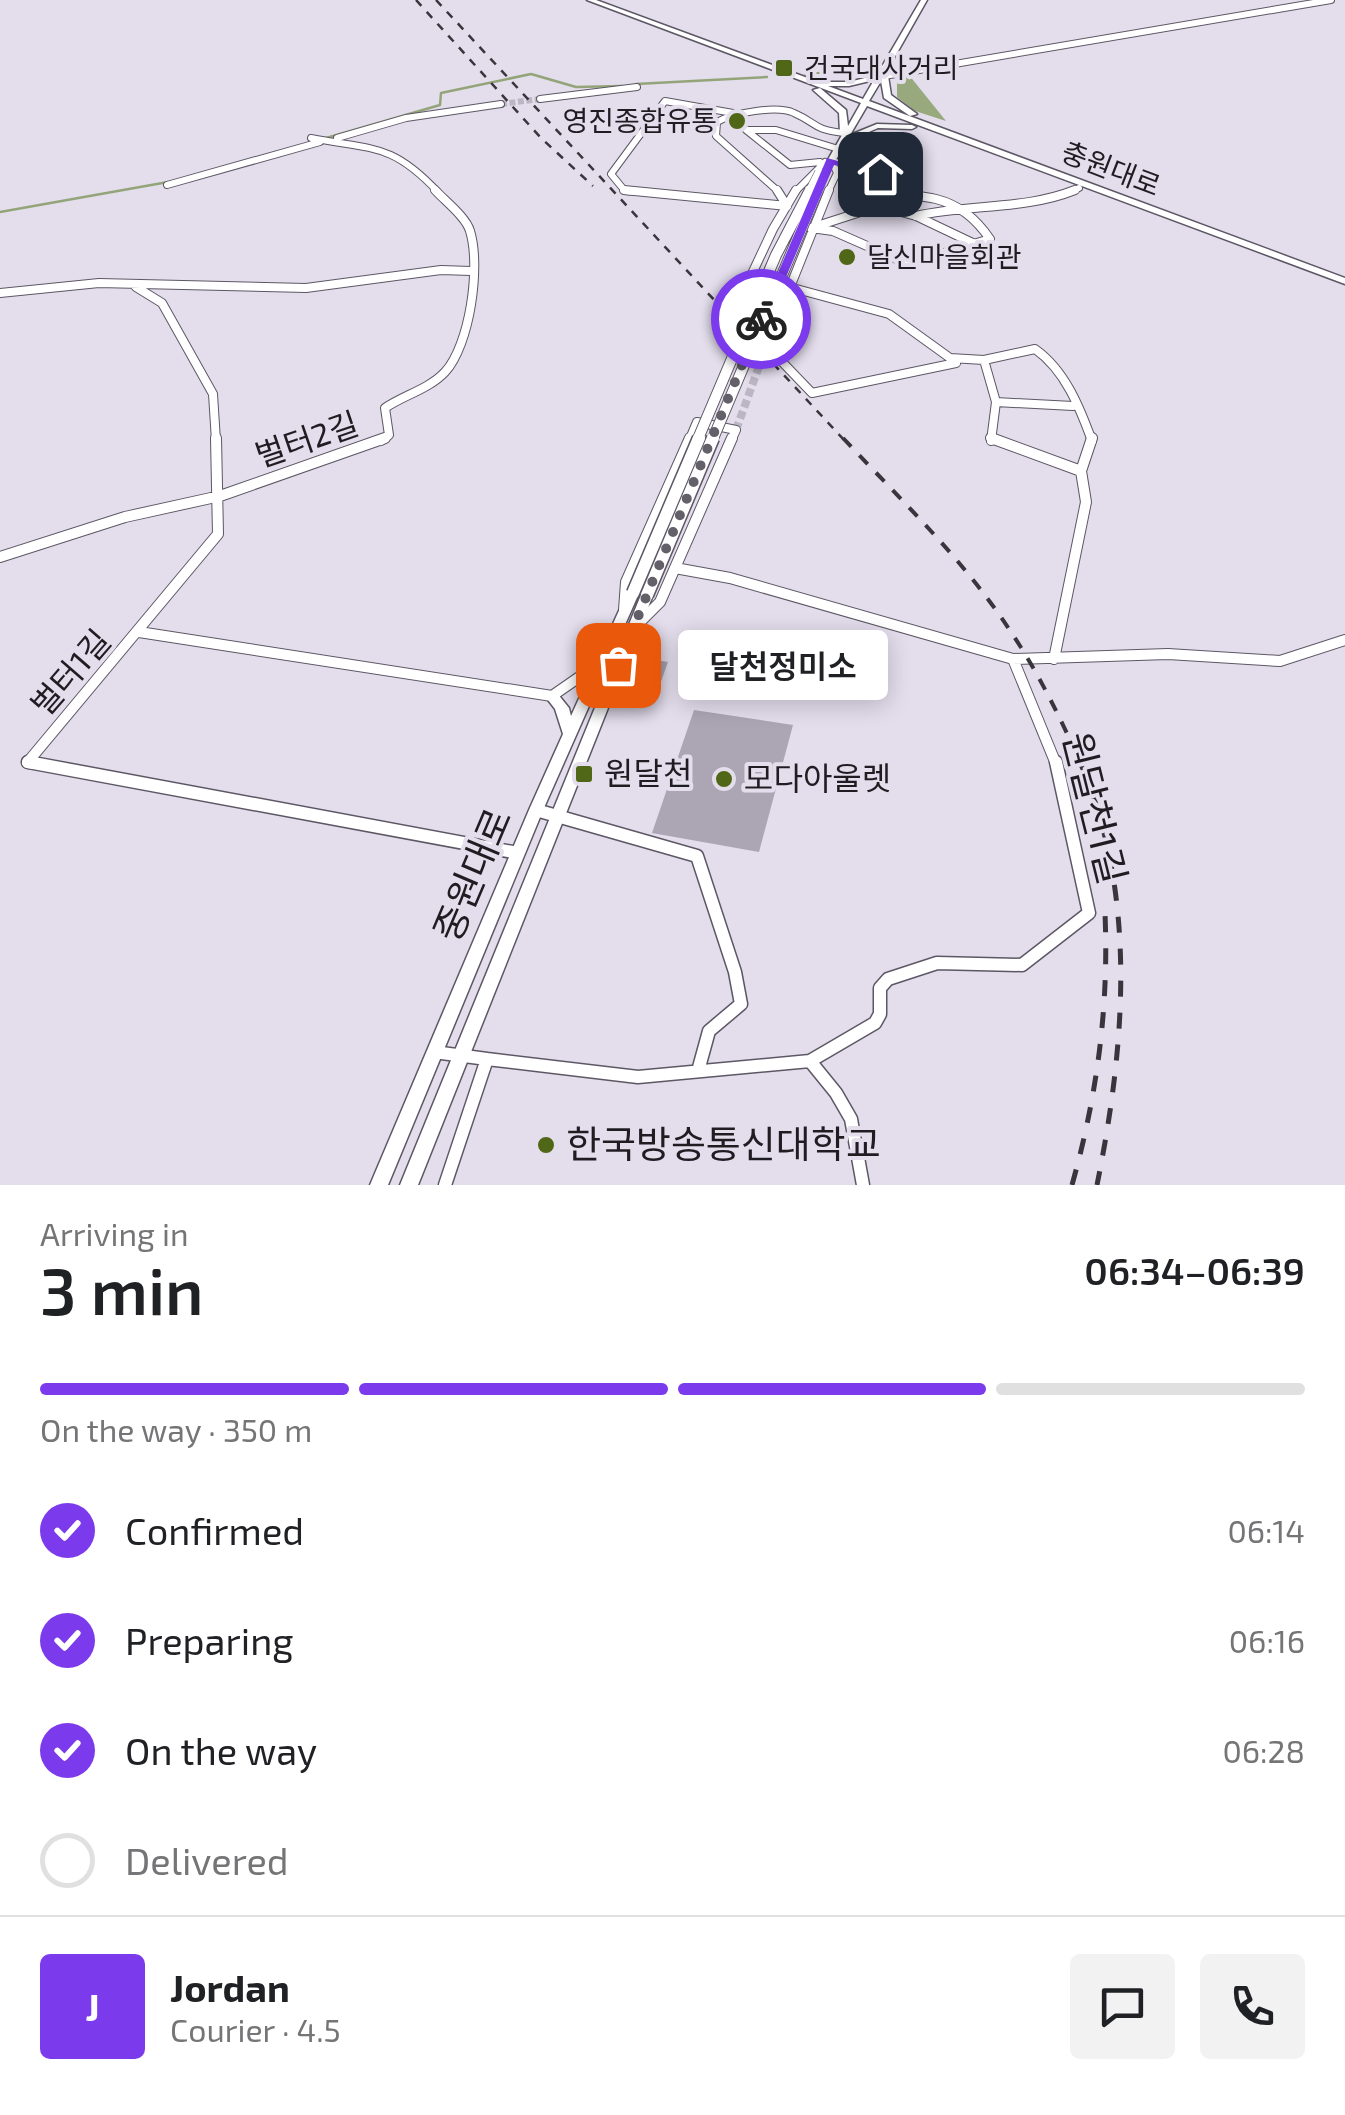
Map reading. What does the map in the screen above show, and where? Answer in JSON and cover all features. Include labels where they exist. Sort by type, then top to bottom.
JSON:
[{"type":"street","name":"충원대로","points":[[578,0],[817,90],[961,137],[1345,281]]},
{"type":"street","name":"충원대로","points":[[590,0],[809,82],[862,106]]},
{"type":"street","points":[[825,167],[884,76],[924,0]]},
{"type":"street","points":[[809,82],[850,84],[1331,0]]},
{"type":"street","points":[[884,76],[887,96],[896,104],[961,137]]},
{"type":"street","points":[[540,99],[638,87]]},
{"type":"street","points":[[817,90],[843,112],[844,137]]},
{"type":"street","points":[[787,206],[625,191],[611,174],[665,102],[733,113],[792,112],[817,130],[844,137]]},
{"type":"street","points":[[167,185],[406,118],[501,104]]},
{"type":"street","points":[[733,113],[718,122],[716,136],[762,176],[786,200],[787,206]]},
{"type":"street","points":[[825,167],[844,137],[870,128],[889,124],[961,137]]},
{"type":"street","points":[[812,228],[832,231],[908,264],[990,239],[980,222],[939,198],[910,195],[893,178],[859,166],[790,165],[746,130],[776,130],[834,148]]},
{"type":"street","name":"벌터2길","points":[[0,556],[125,516],[220,496],[379,442],[389,435],[386,408],[421,390],[449,369],[474,297],[470,228],[430,180],[375,147],[311,138]]},
{"type":"street","points":[[766,347],[837,172],[825,167],[810,170],[787,206],[734,312],[766,347],[812,393],[1035,349],[1063,371],[1074,406],[1093,438],[1081,470],[1086,502],[1054,658]]},
{"type":"street","name":"중원대로","points":[[408,1185],[556,817],[628,622],[825,167]]},
{"type":"street","points":[[916,216],[957,207],[1044,202],[1079,188]]},
{"type":"street","points":[[812,228],[879,206],[916,216],[977,245]]},
{"type":"street","points":[[0,293],[99,283],[136,287],[159,284],[306,288],[441,270],[471,271]]},
{"type":"street","name":"벌터1길","points":[[136,287],[162,303],[213,394],[220,496],[218,534],[27,762],[518,853]]},
{"type":"street","points":[[790,288],[892,316],[913,330],[928,348],[956,363]]},
{"type":"street","points":[[984,360],[996,402],[991,442],[1081,470]]},
{"type":"street","points":[[996,402],[1074,406]]},
{"type":"street","points":[[696,422],[736,430],[675,568],[660,602],[628,622],[626,582],[696,422]]},
{"type":"street","points":[[675,568],[730,578],[1013,659],[1168,654],[1280,661],[1345,640]]},
{"type":"street","name":"중원대로","points":[[380,1185],[569,734],[601,662],[628,622]]},
{"type":"street","points":[[139,632],[552,696],[562,708],[569,734]]},
{"type":"street","name":"원달천1길","points":[[434,1052],[613,1076],[810,1061],[875,1023],[880,1014],[880,988],[888,979],[937,963],[1022,965],[1089,913],[1074,821],[1055,756],[1013,659]]},
{"type":"street","points":[[552,696],[601,662]]},
{"type":"street","points":[[536,810],[697,856],[735,972],[741,1004],[711,1025],[703,1037],[698,1072]]},
{"type":"street","points":[[446,1185],[487,1059]]},
{"type":"street","points":[[810,1061],[844,1102],[856,1134],[854,1157],[863,1185]]},
{"type":"green space","points":[[909,75],[946,121],[915,111],[897,97],[897,83]]},
{"type":"building","points":[[648,647],[660,649],[656,660],[668,662],[653,704],[628,695]]},
{"type":"building","name":"모다아울렛","points":[[694,710],[793,725],[759,852],[652,833]]},
{"type":"waterway","points":[[805,74],[870,70]]},
{"type":"waterway","points":[[326,138],[440,105],[441,93],[531,74],[576,87],[622,86]]},
{"type":"waterway","points":[[636,84],[767,77]]},
{"type":"waterway","points":[[0,212],[168,182]]},
{"type":"tunnel","points":[[501,104],[540,99]]},
{"type":"tunnel","points":[[736,430],[766,347]]},
{"type":"railway","points":[[416,0],[541,138],[593,186]]},
{"type":"railway","points":[[436,0],[845,441]]},
{"type":"railway","points":[[843,438],[930,530],[991,603],[1039,678],[1081,764]]},
{"type":"railway","points":[[1080,762],[1099,813],[1111,865],[1121,972],[1114,1079],[1097,1185]]},
{"type":"railway","points":[[1072,1185],[1099,1051],[1105,983],[1105,914]]},
{"type":"way so far","points":[[618,665],[761,319]]},
{"type":"place","name":"건국대사거리","points":[[784,68]]},
{"type":"place","name":"영진종합유통","points":[[737,121]]},
{"type":"place","name":"달신마을회관","points":[[847,257]]},
{"type":"place","name":"달천정미소","points":[[618,665]]},
{"type":"place","name":"원달천","points":[[584,774]]},
{"type":"place","name":"모다아울렛","points":[[724,779]]},
{"type":"place","name":"한국방송통신대학교","points":[[546,1145]]},
{"type":"route","points":[[761,319],[831,160],[880,174]]}]
